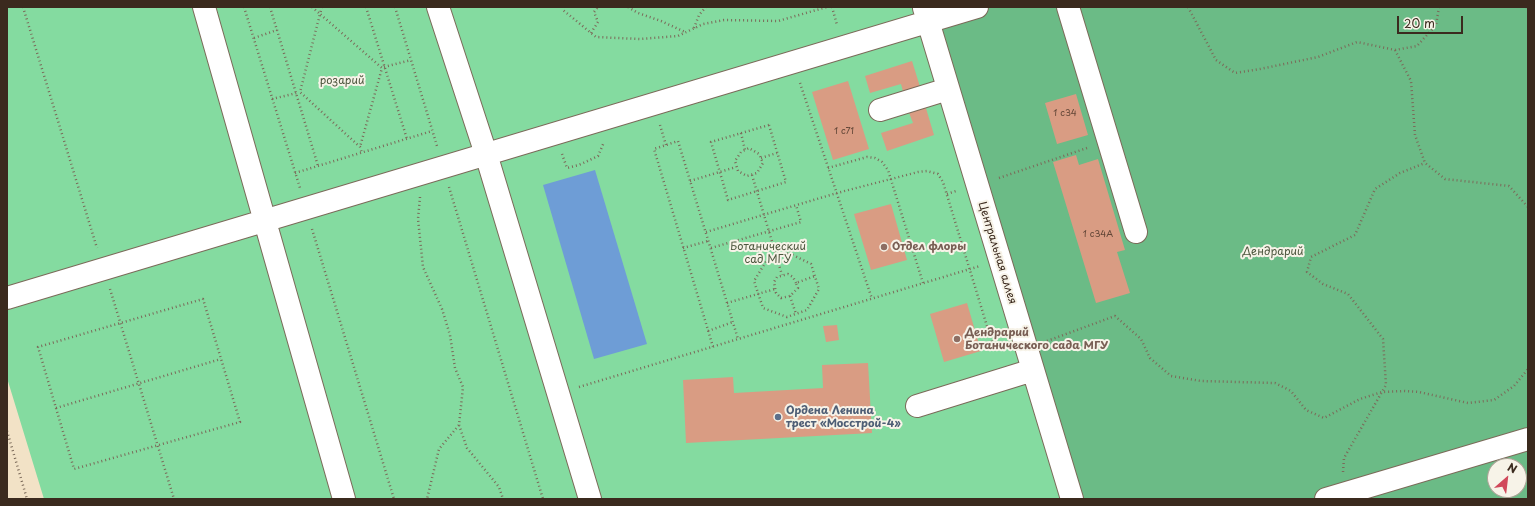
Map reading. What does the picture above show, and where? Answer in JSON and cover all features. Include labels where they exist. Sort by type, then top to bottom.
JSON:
[{"type":"lane","points":[[204,7],[266,220],[344,499]]},
{"type":"lane","points":[[438,7],[486,154],[590,499]]},
{"type":"lane","points":[[7,298],[793,62],[926,14],[977,7]]},
{"type":"lane","points":[[1068,7],[1136,232]]},
{"type":"lane","name":"Центральная аллея","points":[[926,14],[1072,499]]},
{"type":"lane","points":[[880,110],[948,88]]},
{"type":"lane","points":[[917,406],[1032,370]]},
{"type":"lane","points":[[1334,497],[1528,439]]},
{"type":"path","points":[[244,7],[394,499]]},
{"type":"path","points":[[270,7],[298,92],[318,166]]},
{"type":"path","points":[[312,7],[383,67]]},
{"type":"path","points":[[298,92],[322,7]]},
{"type":"path","points":[[366,7],[383,67],[407,139]]},
{"type":"path","points":[[395,7],[543,499]]},
{"type":"path","points":[[563,7],[564,10],[596,37],[640,38],[678,36],[703,24],[724,20],[778,22],[827,7]]},
{"type":"path","points":[[591,33],[598,22],[594,12],[598,7]]},
{"type":"path","points":[[628,7],[638,13],[662,21],[686,33]]},
{"type":"path","points":[[694,28],[699,15],[706,7]]},
{"type":"path","points":[[1188,7],[1216,60],[1235,73],[1260,70],[1318,56],[1357,42],[1395,50],[1417,46],[1436,26],[1439,7]]},
{"type":"path","points":[[254,38],[277,30]]},
{"type":"path","points":[[1395,50],[1411,81],[1415,135],[1425,163],[1445,179],[1509,186],[1528,207]]},
{"type":"path","points":[[383,67],[411,60]]},
{"type":"path","points":[[793,62],[872,299]]},
{"type":"path","points":[[360,147],[383,67]]},
{"type":"path","points":[[272,99],[298,92]]},
{"type":"path","points":[[298,92],[360,147],[362,153]]},
{"type":"path","points":[[769,125],[777,153],[786,182],[728,200],[711,142],[769,125]]},
{"type":"path","points":[[295,174],[432,131]]},
{"type":"path","points":[[741,133],[745,150]]},
{"type":"path","points":[[713,347],[654,149],[678,141],[738,339]]},
{"type":"path","points":[[947,194],[1108,141]]},
{"type":"path","points":[[750,148],[759,154],[763,163],[757,173],[748,176],[738,171],[735,161],[741,152],[745,150],[750,148]]},
{"type":"path","points":[[761,158],[777,153]]},
{"type":"path","points":[[567,168],[579,165],[598,156]]},
{"type":"path","points":[[828,168],[867,157],[875,158],[882,162],[888,170],[923,283]]},
{"type":"path","points":[[1334,497],[1344,458],[1386,385],[1383,339],[1348,294],[1322,284],[1307,272],[1311,257],[1355,235],[1375,189],[1400,173],[1425,163]]},
{"type":"path","points":[[690,181],[736,167]]},
{"type":"path","points":[[706,232],[837,193],[891,179],[927,171],[938,174],[943,182],[947,194],[994,349]]},
{"type":"path","points":[[422,173],[418,219],[424,267],[442,309],[450,335],[454,368],[463,387],[458,425],[467,448],[499,487],[503,499]]},
{"type":"path","points":[[752,175],[782,275]]},
{"type":"path","points":[[711,248],[801,222],[796,205]]},
{"type":"path","points":[[683,248],[708,241]]},
{"type":"path","points":[[789,253],[811,264],[819,289],[807,310],[787,317],[763,308],[754,281],[767,260],[777,257],[789,253]]},
{"type":"path","points":[[559,393],[1000,260]]},
{"type":"path","points":[[788,274],[793,277],[796,283],[798,288],[790,296],[781,298],[776,293],[774,282],[777,277],[788,274]]},
{"type":"path","points":[[796,283],[815,276]]},
{"type":"path","points":[[727,303],[775,289]]},
{"type":"path","points":[[790,296],[796,314]]},
{"type":"path","points":[[204,299],[240,422],[74,469],[56,408],[38,347],[204,299]]},
{"type":"path","points":[[1026,349],[1115,316],[1141,339],[1150,358],[1171,376],[1201,381],[1274,383],[1291,391],[1306,410],[1324,418],[1360,399],[1382,392],[1419,392],[1468,403],[1494,400],[1514,386],[1528,369]]},
{"type":"path","points":[[708,331],[733,322]]},
{"type":"path","points":[[56,408],[221,359]]},
{"type":"path","points":[[427,499],[439,449],[458,425]]},
{"type":"path","points":[[7,431],[27,499]]},
{"type":"green space","name":"Ботанический сад МГУ","points":[[7,7],[1528,7],[1528,499],[44,499],[7,378]]},
{"type":"green space","name":"Дендрарий","points":[[932,7],[1528,7],[1528,499],[1082,499]]},
{"type":"water","points":[[595,170],[647,344],[594,359],[543,185]]},
{"type":"building","points":[[912,61],[921,90],[904,95],[901,84],[870,93],[865,76]]},
{"type":"building","points":[[848,81],[869,149],[833,160],[812,92]]},
{"type":"building","points":[[1076,94],[1088,135],[1057,144],[1045,103]]},
{"type":"building","points":[[925,105],[934,135],[887,151],[881,133],[913,123],[908,110]]},
{"type":"building","points":[[1076,155],[1079,165],[1098,159],[1125,250],[1117,252],[1130,293],[1096,303],[1053,162]]},
{"type":"building","name":"Отдел флоры","points":[[891,204],[907,260],[871,270],[854,214]]},
{"type":"building","name":"Дендрарий Ботанического сада МГУ","points":[[967,303],[981,351],[944,362],[930,314]]},
{"type":"building","points":[[837,325],[839,340],[826,342],[823,326]]},
{"type":"building","name":"Ордена Ленина трест «Мосстрой-4»","points":[[868,363],[872,433],[686,443],[683,380],[733,377],[734,393],[823,388],[822,365]]},
{"type":"place","name":"Отдел флоры","points":[[884,247]]},
{"type":"place","name":"Дендрарий Ботанического сада МГУ","points":[[957,339]]},
{"type":"place","name":"Ордена Ленина трест «Мосстрой-4»","points":[[778,417]]},
{"type":"park label","name":"розарий","points":[[342,81]]}]
